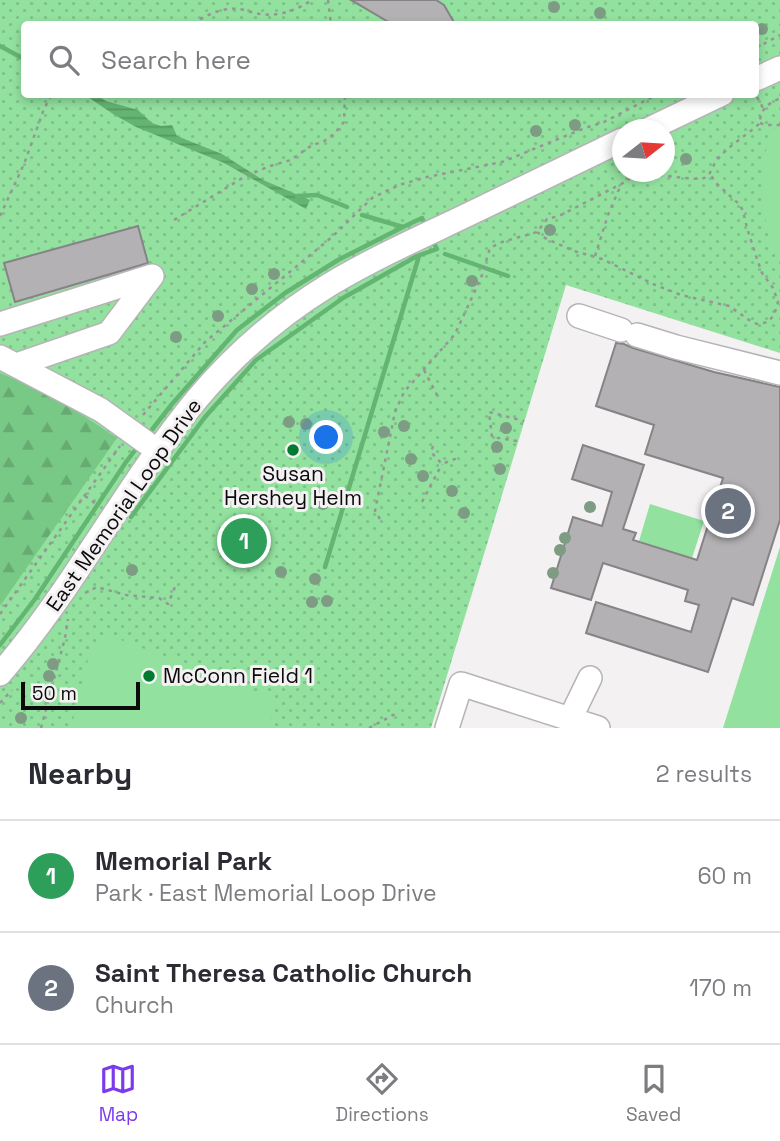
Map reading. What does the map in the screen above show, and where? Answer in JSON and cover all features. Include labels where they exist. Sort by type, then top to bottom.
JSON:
[{"type":"street","points":[[759,77],[780,68]]},
{"type":"street","points":[[670,119],[714,98]]},
{"type":"street","name":"East Memorial Loop Drive","points":[[7,681],[31,636],[158,451],[197,399],[266,331],[329,285],[405,244],[612,145]]},
{"type":"street","points":[[0,324],[152,275],[109,333],[8,361]]},
{"type":"street","points":[[579,316],[676,347],[780,373]]},
{"type":"street","points":[[8,361],[101,410],[158,451]]},
{"type":"street","points":[[561,721],[590,678]]},
{"type":"street","points":[[447,728],[461,684],[561,721],[598,728]]},
{"type":"path","points":[[198,21],[210,13],[230,8],[261,15],[282,14],[302,7],[312,0]]},
{"type":"path","points":[[328,0],[331,21]]},
{"type":"path","points":[[759,46],[780,35]]},
{"type":"path","points":[[0,216],[50,98]]},
{"type":"path","points":[[174,220],[244,177],[291,160],[313,145],[323,142],[344,122],[345,98]]},
{"type":"path","points":[[618,116],[651,98]]},
{"type":"path","points":[[757,98],[763,108]]},
{"type":"path","points":[[675,177],[701,179],[710,174],[716,160],[760,123],[763,108],[780,98]]},
{"type":"path","points":[[760,123],[780,125]]},
{"type":"path","points":[[537,232],[574,251],[595,256],[681,295],[729,306],[757,324],[768,322],[774,315],[778,302],[755,256],[743,211],[710,174]]},
{"type":"path","points":[[380,519],[375,511],[395,412],[404,392],[455,334],[481,278],[490,248],[537,232],[547,219],[559,216],[625,182]]},
{"type":"path","points":[[595,256],[621,184]]},
{"type":"path","points":[[424,370],[439,399]]},
{"type":"path","points":[[517,441],[492,437],[489,412],[524,421]]},
{"type":"path","points":[[433,446],[431,452],[442,464]]},
{"type":"path","points":[[422,502],[442,464],[455,460],[458,455]]},
{"type":"path","points":[[81,595],[97,587],[126,595],[159,598],[168,604],[175,587]]},
{"type":"path","points":[[41,728],[68,618]]},
{"type":"path","points":[[0,703],[7,681]]},
{"type":"path","points":[[369,728],[395,714]]},
{"type":"shaded area","points":[[0,0],[780,0],[780,353],[566,285],[431,728],[0,728]]},
{"type":"shaded area","points":[[89,98],[101,98],[138,110],[152,123],[161,126],[172,125],[177,136],[222,154],[263,180],[310,200],[306,209],[224,163],[136,127]]},
{"type":"shaded area","points":[[769,127],[780,130],[780,262],[769,234],[763,204],[763,176]]},
{"type":"shaded area","points":[[650,504],[704,521],[692,558],[639,541]]},
{"type":"shaded area","points":[[780,547],[780,728],[723,728]]},
{"type":"shaded area","name":"McConn Field 1","points":[[108,635],[276,699],[268,728],[71,728],[90,652],[98,640]]},
{"type":"green space","points":[[0,373],[51,394],[117,438],[0,606]]},
{"type":"building","points":[[351,0],[436,0],[444,5],[453,21],[387,21]]},
{"type":"building","points":[[138,226],[148,263],[15,302],[4,263]]},
{"type":"building","points":[[616,343],[714,372],[780,387],[780,520],[753,605],[732,598],[708,672],[586,633],[596,602],[691,632],[699,605],[685,601],[688,590],[603,563],[591,600],[551,588],[573,517],[602,526],[612,492],[572,479],[583,445],[644,465],[623,529],[636,533],[633,540],[697,560],[723,478],[645,454],[654,425],[596,406]]},
{"type":"waterway","points":[[0,46],[21,57]]},
{"type":"waterway","points":[[297,196],[317,195],[347,207]]},
{"type":"waterway","points":[[362,215],[403,227],[422,218],[426,227]]},
{"type":"waterway","points":[[147,436],[237,330],[285,293],[338,260],[403,227]]},
{"type":"waterway","points":[[131,517],[205,417],[256,360],[343,298],[417,256],[437,249],[431,238]]},
{"type":"waterway","points":[[445,254],[508,276]]},
{"type":"waterway","points":[[325,567],[419,256]]},
{"type":"waterway","points":[[0,645],[35,599],[139,445]]},
{"type":"place","name":"Susan Hershey Helm","points":[[293,450]]},
{"type":"place","name":"Saint Theresa Catholic Church","points":[[728,511]]},
{"type":"place","name":"Memorial Park","points":[[244,541]]},
{"type":"place","name":"McConn Field 1","points":[[149,676]]}]
